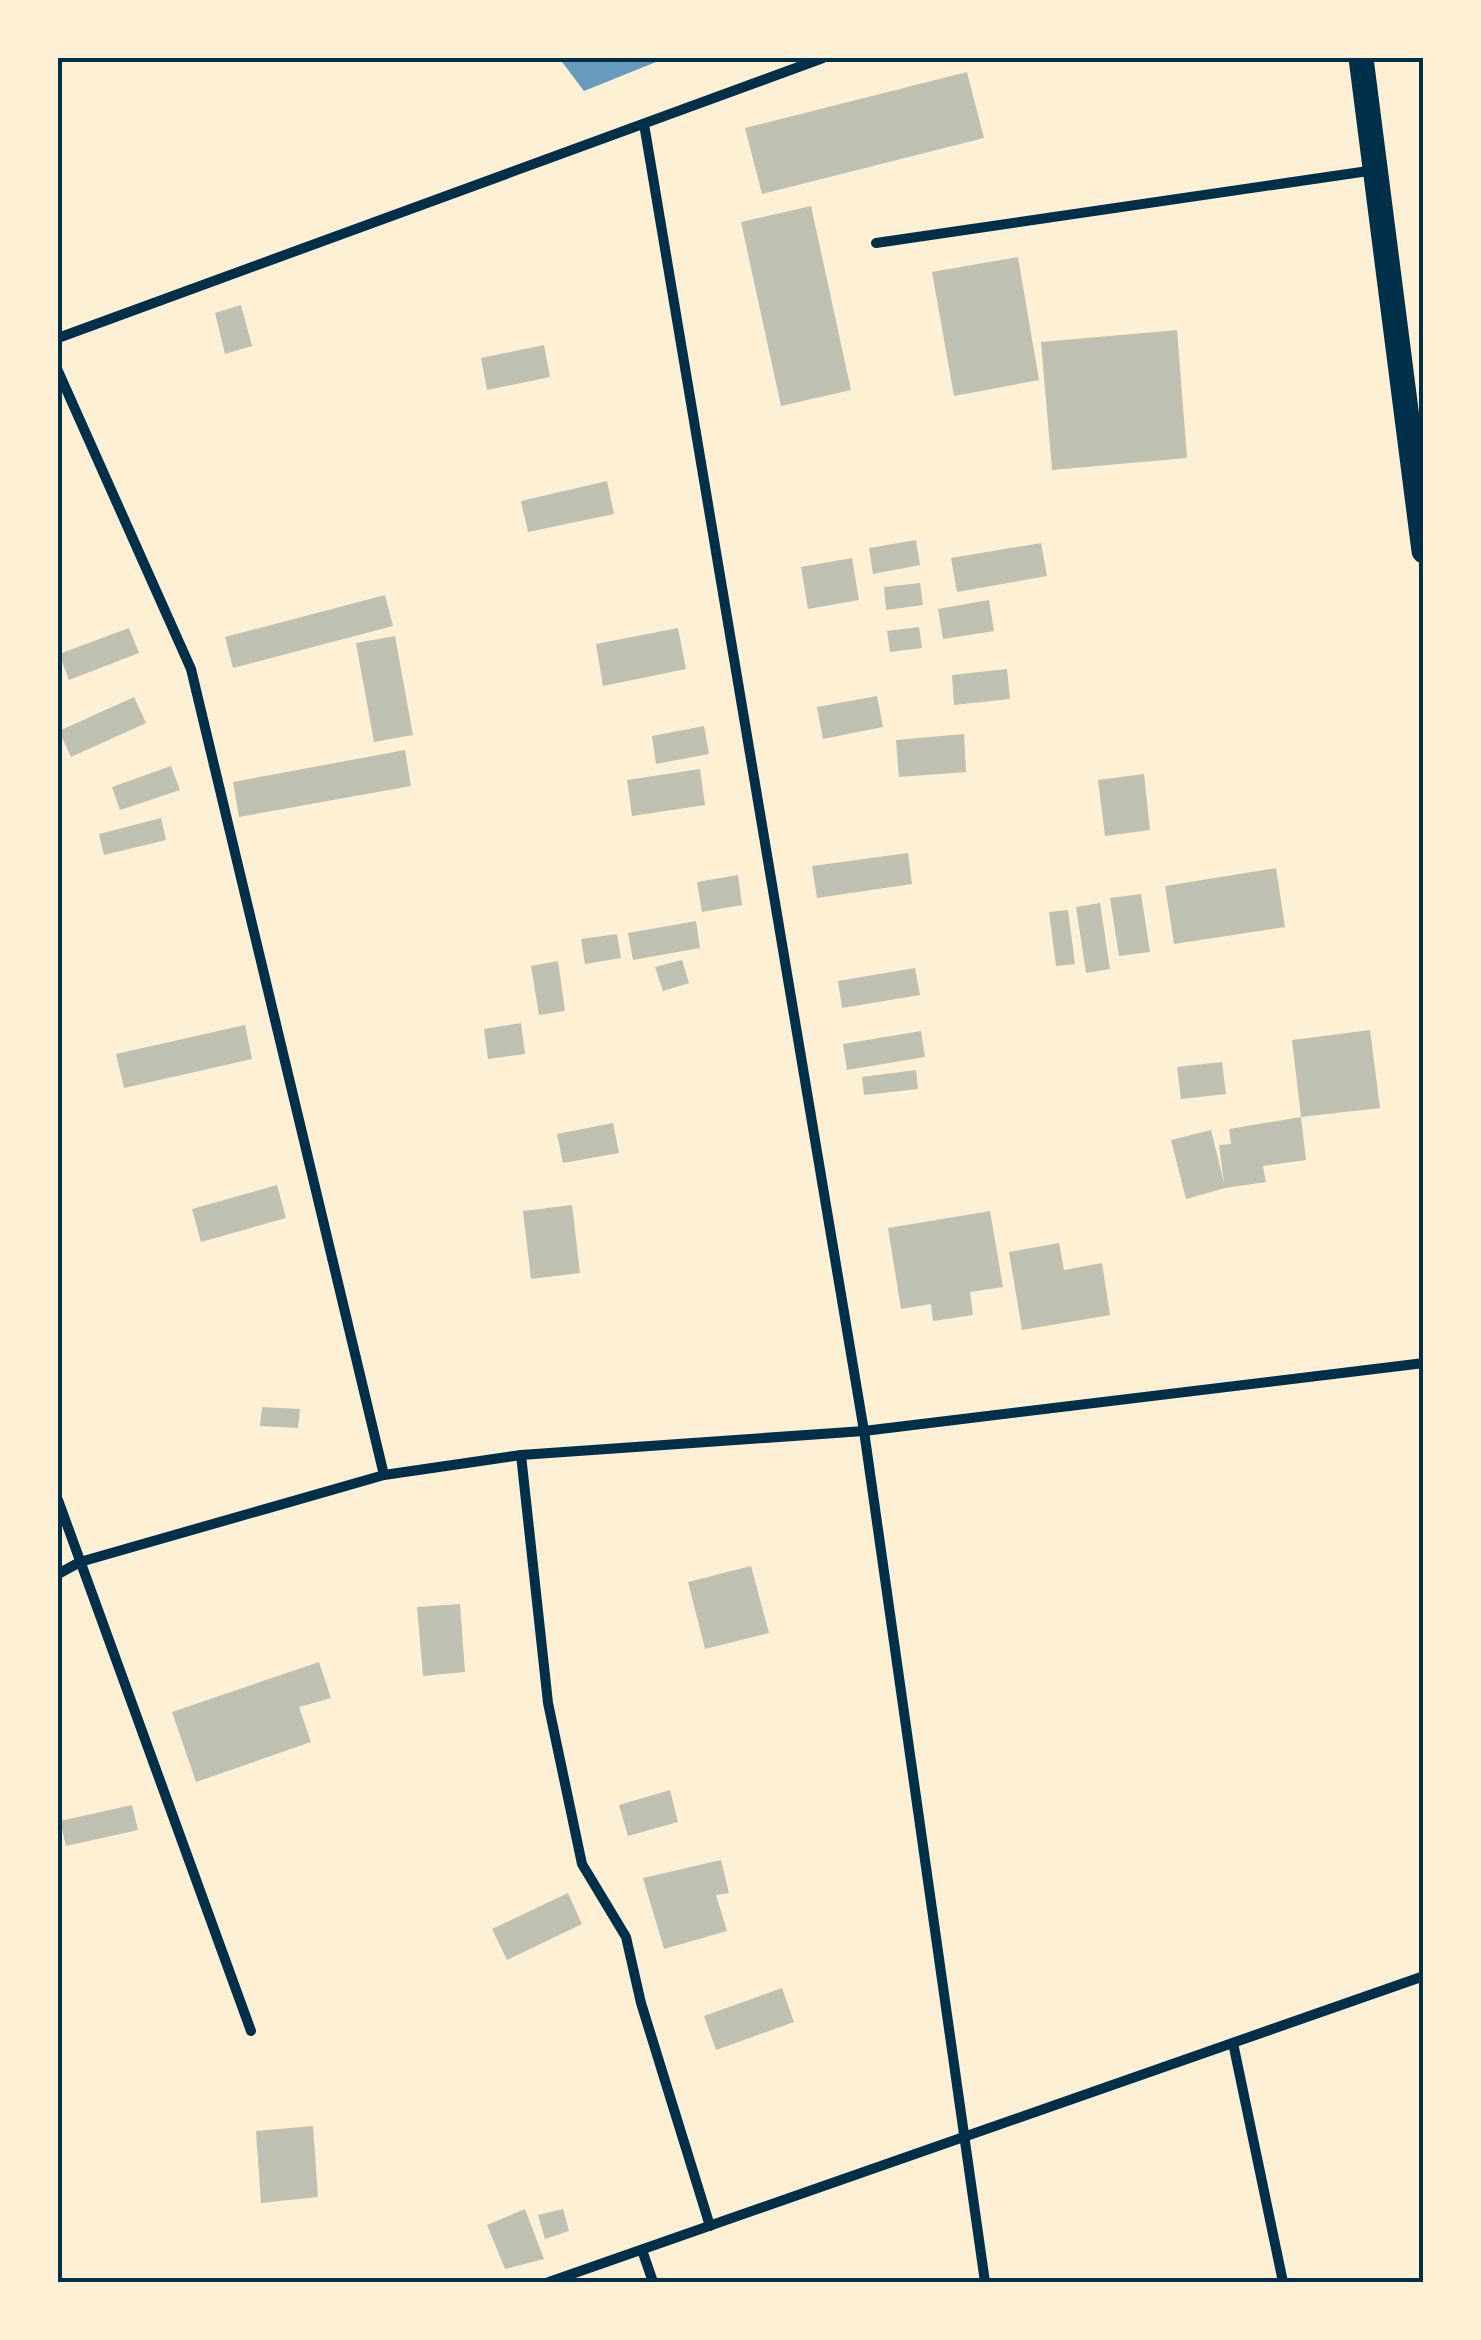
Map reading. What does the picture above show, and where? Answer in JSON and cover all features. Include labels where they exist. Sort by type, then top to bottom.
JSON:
[{"type":"main road","points":[[1361,58],[1424,552]]},
{"type":"street","points":[[58,338],[822,58]]},
{"type":"street","points":[[644,124],[864,1431],[984,2282]]},
{"type":"street","points":[[876,243],[1375,170]]},
{"type":"street","points":[[58,371],[191,670],[384,1475]]},
{"type":"street","points":[[58,1574],[80,1562],[384,1475],[520,1455],[864,1431],[1424,1363]]},
{"type":"street","points":[[520,1455],[548,1703],[582,1864],[626,1937],[641,2003],[710,2226]]},
{"type":"street","points":[[58,1500],[251,2031]]},
{"type":"street","points":[[548,2282],[1424,1976]]},
{"type":"street","points":[[1233,2042],[1283,2282]]},
{"type":"street","points":[[642,2250],[653,2282]]},
{"type":"water","points":[[559,58],[666,58],[584,91]]},
{"type":"building","points":[[967,72],[984,138],[762,194],[745,128]]},
{"type":"building","points":[[811,206],[851,390],[781,406],[741,222]]},
{"type":"building","points":[[1018,257],[1039,380],[954,396],[932,272]]},
{"type":"building","points":[[241,305],[252,346],[225,354],[215,313]]},
{"type":"building","points":[[1177,330],[1187,458],[1052,470],[1041,342]]},
{"type":"building","points":[[544,345],[550,377],[487,390],[481,358]]},
{"type":"building","points":[[607,481],[614,514],[528,532],[521,501]]},
{"type":"building","points":[[916,540],[920,565],[873,574],[869,548]]},
{"type":"building","points":[[1041,543],[1047,576],[957,592],[951,558]]},
{"type":"building","points":[[852,558],[859,600],[808,609],[801,567]]},
{"type":"building","points":[[920,583],[923,605],[886,610],[884,587]]},
{"type":"building","points":[[385,595],[393,626],[233,668],[225,637]]},
{"type":"building","points":[[989,600],[994,631],[943,639],[938,609]]},
{"type":"building","points":[[919,627],[922,648],[890,652],[887,631]]},
{"type":"building","points":[[129,628],[139,653],[69,680],[59,654]]},
{"type":"building","points":[[678,628],[686,669],[603,686],[596,644]]},
{"type":"building","points":[[395,636],[413,735],[374,742],[356,643]]},
{"type":"building","points":[[1007,669],[1010,699],[954,705],[952,675]]},
{"type":"building","points":[[877,696],[883,727],[823,739],[817,707]]},
{"type":"building","points":[[134,697],[146,723],[71,757],[59,731]]},
{"type":"building","points":[[704,726],[709,754],[656,764],[652,736]]},
{"type":"building","points":[[964,734],[966,772],[899,777],[896,740]]},
{"type":"building","points":[[405,750],[411,786],[239,817],[233,782]]},
{"type":"building","points":[[171,766],[180,790],[120,810],[112,787]]},
{"type":"building","points":[[700,769],[705,805],[632,816],[627,780]]},
{"type":"building","points":[[1144,774],[1150,830],[1105,836],[1098,780]]},
{"type":"building","points":[[161,818],[166,840],[104,855],[99,834]]},
{"type":"building","points":[[908,853],[912,884],[817,898],[812,866]]},
{"type":"building","points":[[1276,868],[1285,927],[1174,944],[1165,886]]},
{"type":"building","points":[[738,875],[742,905],[702,912],[697,882]]},
{"type":"building","points":[[1141,894],[1150,952],[1119,956],[1110,898]]},
{"type":"building","points":[[1100,903],[1110,969],[1086,973],[1076,907]]},
{"type":"building","points":[[1068,910],[1075,964],[1056,966],[1049,912]]},
{"type":"building","points":[[696,921],[700,948],[633,960],[628,933]]},
{"type":"building","points":[[617,934],[621,958],[585,964],[581,939]]},
{"type":"building","points":[[682,960],[689,983],[663,991],[655,967]]},
{"type":"building","points":[[558,961],[565,1011],[539,1015],[531,966]]},
{"type":"building","points":[[915,968],[920,995],[842,1008],[838,981]]},
{"type":"building","points":[[521,1023],[525,1054],[488,1059],[484,1029]]},
{"type":"building","points":[[245,1025],[252,1059],[124,1088],[116,1054]]},
{"type":"building","points":[[1370,1030],[1380,1108],[1301,1117],[1292,1040]]},
{"type":"building","points":[[921,1031],[925,1057],[847,1070],[843,1044]]},
{"type":"building","points":[[1222,1062],[1226,1094],[1181,1099],[1177,1067]]},
{"type":"building","points":[[916,1070],[918,1089],[864,1095],[862,1077]]},
{"type":"building","points":[[1301,1117],[1306,1160],[1263,1166],[1266,1182],[1186,1199],[1171,1140],[1211,1130],[1224,1183],[1219,1145],[1231,1144],[1229,1129]]},
{"type":"building","points":[[613,1123],[619,1153],[563,1163],[557,1134]]},
{"type":"building","points":[[277,1185],[286,1218],[201,1242],[192,1209]]},
{"type":"building","points":[[572,1205],[580,1273],[531,1279],[523,1211]]},
{"type":"building","points":[[990,1211],[1003,1287],[970,1292],[973,1315],[933,1321],[931,1304],[901,1309],[888,1228]]},
{"type":"building","points":[[1059,1243],[1064,1270],[1102,1263],[1110,1315],[1022,1330],[1009,1252]]},
{"type":"building","points":[[262,1407],[300,1409],[298,1428],[260,1426]]},
{"type":"building","points":[[751,1566],[769,1633],[705,1649],[688,1582]]},
{"type":"building","points":[[460,1604],[465,1672],[423,1676],[417,1607]]},
{"type":"building","points":[[319,1662],[331,1698],[299,1707],[311,1742],[196,1782],[172,1712]]},
{"type":"building","points":[[670,1790],[678,1822],[628,1836],[619,1805]]},
{"type":"building","points":[[132,1805],[138,1830],[66,1846],[60,1821]]},
{"type":"building","points":[[721,1860],[729,1893],[716,1895],[727,1931],[664,1949],[643,1878]]},
{"type":"building","points":[[568,1893],[582,1924],[507,1960],[492,1929]]},
{"type":"building","points":[[782,1988],[794,2022],[716,2050],[704,2016]]},
{"type":"building","points":[[313,2126],[318,2197],[261,2203],[256,2131]]},
{"type":"building","points":[[525,2209],[544,2259],[505,2269],[487,2225]]},
{"type":"building","points":[[563,2209],[569,2231],[545,2239],[538,2215]]}]
